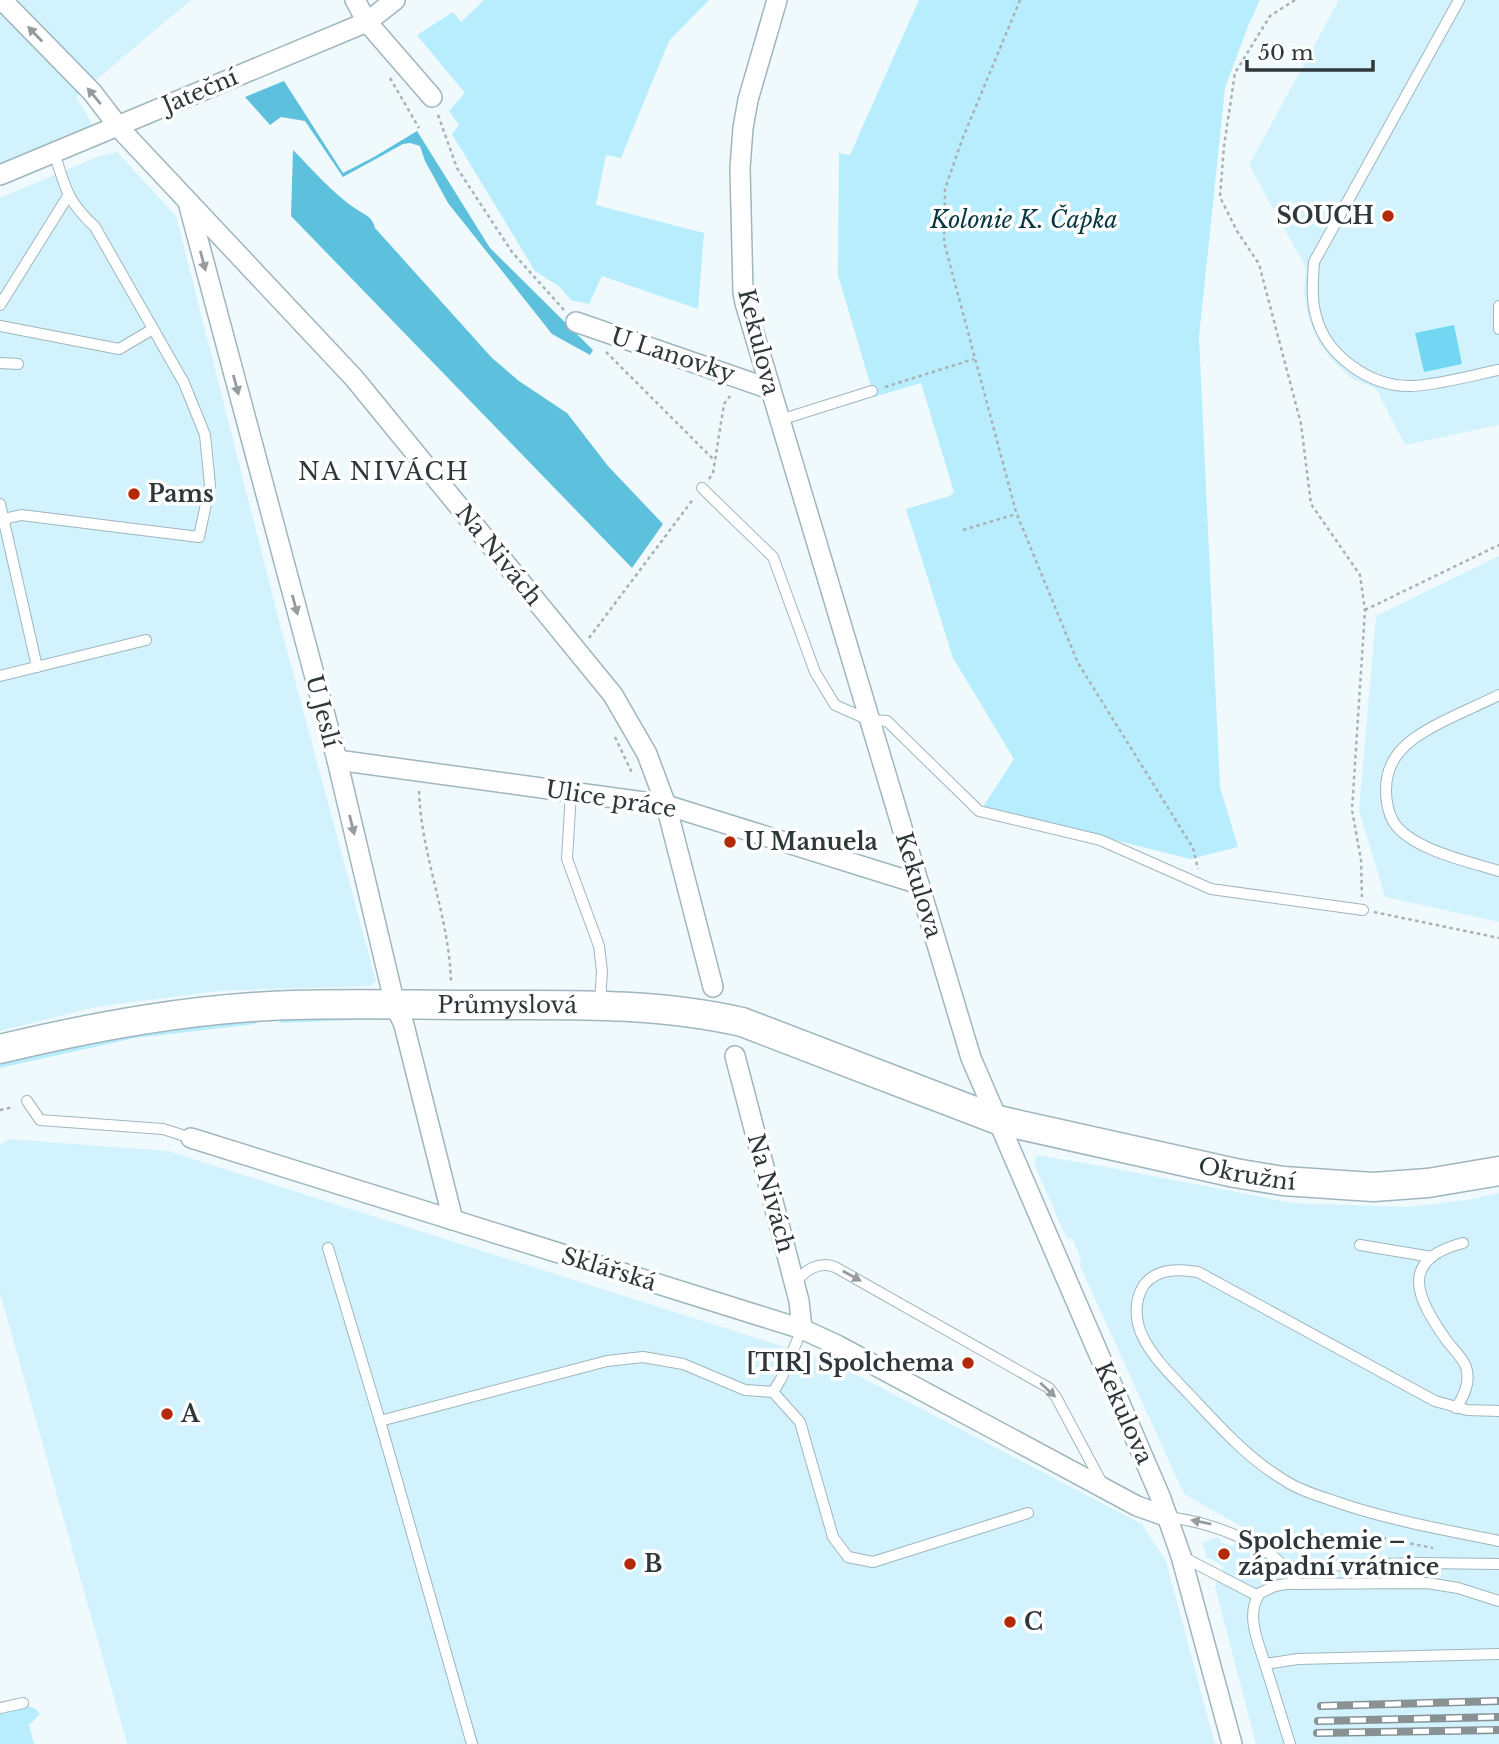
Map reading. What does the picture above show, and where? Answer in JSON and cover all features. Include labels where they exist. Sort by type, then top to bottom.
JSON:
[{"type":"street","name":"Na Nivách","points":[[2,0],[92,93],[118,126],[354,378],[613,695],[647,754],[666,805],[713,987]]},
{"type":"street","points":[[355,0],[367,22],[432,97]]},
{"type":"street","name":"Jateční","points":[[0,175],[367,22],[396,0]]},
{"type":"street","name":"Kekulova","points":[[777,0],[748,100],[740,168],[743,292],[971,1058],[1168,1517],[1232,1744]]},
{"type":"street","name":"U Jeslí","points":[[188,202],[337,760],[395,1005],[404,1026],[453,1220]]},
{"type":"street","name":"U Lanovky","points":[[576,322],[770,388]]},
{"type":"street","name":"Ulice práce","points":[[337,760],[666,805],[919,884]]},
{"type":"street","name":"Průmyslová","points":[[0,1049],[150,1018],[294,1005],[600,1005],[675,1010],[742,1022],[998,1120]]},
{"type":"street","name":"Na Nivách","points":[[735,1056],[795,1286],[802,1329]]},
{"type":"street","name":"Okružní","points":[[998,1120],[1235,1174],[1283,1181],[1373,1187],[1428,1183],[1499,1171]]},
{"type":"street","name":"Sklářská","points":[[191,1138],[802,1329],[1136,1506],[1168,1517]]},
{"type":"lane","points":[[1459,0],[1314,262],[1316,317],[1338,355],[1361,373],[1385,383],[1409,386],[1499,370]]},
{"type":"lane","points":[[2,520],[21,515],[199,537],[210,485],[205,435],[184,383],[95,227],[78,212],[68,196],[54,152]]},
{"type":"lane","points":[[0,305],[68,196]]},
{"type":"lane","points":[[1499,306],[1499,329]]},
{"type":"lane","points":[[0,326],[119,349],[153,329]]},
{"type":"lane","points":[[0,363],[19,364]]},
{"type":"lane","points":[[780,420],[872,391]]},
{"type":"lane","points":[[702,488],[773,557],[814,672],[835,705],[869,720],[887,721],[979,811],[1119,846],[1211,889],[1363,910]]},
{"type":"lane","points":[[0,504],[37,667]]},
{"type":"lane","points":[[0,676],[146,640]]},
{"type":"lane","points":[[1499,695],[1414,738],[1397,753],[1386,779],[1386,800],[1393,822],[1412,840],[1456,858],[1499,871]]},
{"type":"lane","points":[[571,792],[567,859],[599,946],[602,971],[600,1005]]},
{"type":"lane","name":"Sklářská","points":[[27,1101],[40,1120],[163,1129],[191,1138]]},
{"type":"lane","points":[[1456,1408],[1468,1386],[1466,1368],[1424,1307],[1418,1285],[1425,1261],[1449,1246],[1463,1243]]},
{"type":"lane","points":[[1360,1245],[1432,1257]]},
{"type":"lane","points":[[328,1248],[472,1744]]},
{"type":"lane","points":[[795,1286],[807,1271],[819,1265],[830,1265],[1049,1388],[1105,1489]]},
{"type":"lane","points":[[1499,1411],[1456,1408],[1436,1401],[1198,1272],[1185,1270],[1158,1273],[1149,1280],[1138,1299],[1138,1324],[1143,1339],[1156,1357],[1222,1430],[1272,1473],[1306,1492],[1359,1510],[1499,1541]]},
{"type":"lane","points":[[773,1392],[802,1329]]},
{"type":"lane","points":[[380,1421],[607,1361],[643,1357],[682,1364],[746,1390],[773,1392],[800,1422],[834,1537],[848,1557],[873,1562],[1028,1513]]},
{"type":"lane","points":[[1168,1517],[1222,1528],[1272,1555],[1297,1584]]},
{"type":"lane","points":[[1181,1556],[1258,1597]]},
{"type":"lane","points":[[1283,1567],[1419,1563],[1499,1564]]},
{"type":"lane","points":[[1290,1744],[1254,1625],[1254,1609],[1258,1597],[1275,1586],[1297,1584],[1427,1583],[1458,1588],[1499,1601]]},
{"type":"lane","points":[[1265,1664],[1297,1659],[1499,1654]]},
{"type":"lane","points":[[0,1709],[23,1703]]},
{"type":"path","points":[[1020,0],[962,140],[945,189],[944,243],[1017,514],[1078,663],[1193,848],[1199,884]]},
{"type":"path","points":[[1295,0],[1270,16],[1236,73],[1224,146],[1220,197],[1237,231],[1259,264],[1301,424],[1311,504],[1360,575],[1365,610],[1352,810],[1361,860],[1363,910],[1499,938]]},
{"type":"path","points":[[386,71],[419,128]]},
{"type":"path","points":[[432,97],[457,168],[512,252],[576,322]]},
{"type":"path","points":[[605,351],[715,461]]},
{"type":"path","points":[[872,391],[974,359]]},
{"type":"path","points":[[579,652],[713,473],[724,404],[730,396]]},
{"type":"path","points":[[963,530],[1017,514]]},
{"type":"path","points":[[1365,610],[1499,545]]},
{"type":"path","points":[[612,732],[634,775]]},
{"type":"path","points":[[418,784],[428,860],[451,965],[451,988]]},
{"type":"path","points":[[1306,1536],[1367,1535],[1439,1550]]},
{"type":"shaded area","points":[[0,0],[191,0],[76,97],[93,125],[0,164]]},
{"type":"shaded area","name":"SOUCH","points":[[1339,0],[1499,0],[1499,425],[1405,445],[1376,389],[1351,378],[1319,343],[1308,317],[1304,290],[1306,268],[1249,165]]},
{"type":"shaded area","points":[[284,81],[343,173],[417,131],[490,248],[593,350],[590,355],[552,334],[448,203],[425,161],[420,146],[403,144],[343,177],[305,121],[281,117],[270,125],[245,97]]},
{"type":"shaded area","points":[[293,150],[339,196],[370,218],[375,228],[492,358],[519,381],[567,413],[608,466],[663,524],[632,568],[291,216]]},
{"type":"shaded area","points":[[117,152],[176,216],[282,632],[376,981],[370,986],[218,991],[96,1007],[0,1031],[0,198],[99,156]]},
{"type":"shaded area","points":[[1454,325],[1462,364],[1424,372],[1415,333]]},
{"type":"shaded area","points":[[1499,556],[1499,922],[1385,897],[1359,810],[1376,616]]},
{"type":"shaded area","points":[[8,1139],[168,1151],[832,1362],[1142,1524],[1166,1561],[1215,1744],[127,1744],[0,1293],[0,1145]]},
{"type":"shaded area","points":[[1036,1155],[1292,1203],[1408,1207],[1499,1193],[1499,1744],[1256,1744],[1215,1587],[1224,1567],[1210,1558],[1207,1559],[1202,1542],[1219,1537],[1220,1541],[1232,1547],[1244,1528],[1184,1494],[1080,1266],[1081,1260],[1073,1240],[1066,1237],[1035,1166]]},
{"type":"green space","points":[[484,0],[709,0],[669,41],[621,158],[606,155],[596,205],[704,233],[698,309],[602,276],[589,304],[571,300],[560,287],[535,271],[452,134],[459,125],[449,111],[465,93],[417,35],[453,12],[461,22]]},
{"type":"green space","name":"Kolonie K. Čapka","points":[[919,0],[1260,0],[1225,88],[1199,337],[1220,787],[1238,847],[1190,859],[983,807],[1014,759],[953,658],[906,509],[950,496],[954,492],[921,383],[874,397],[838,275],[839,153],[850,155]]},
{"type":"green space","points":[[357,1015],[355,1020],[279,1023],[282,1018]]},
{"type":"green space","points":[[254,1020],[256,1024],[135,1038],[0,1068],[0,1062],[145,1032]]},
{"type":"green space","points":[[26,1705],[40,1714],[29,1725],[34,1744],[0,1744],[0,1711]]},
{"type":"railway","points":[[1321,1706],[1499,1701]]},
{"type":"railway","points":[[1318,1721],[1499,1717]]},
{"type":"railway","points":[[1317,1733],[1499,1730]]},
{"type":"place","name":"SOUCH","points":[[1388,216]]},
{"type":"place","name":"Pams","points":[[134,494]]},
{"type":"place","name":"U Manuela","points":[[730,842]]},
{"type":"place","name":"[TIR] Spolchema","points":[[968,1363]]},
{"type":"place","name":"A","points":[[167,1414]]},
{"type":"place","name":"Spolchemie – západní vrátnice","points":[[1224,1554]]},
{"type":"place","name":"B","points":[[630,1564]]},
{"type":"place","name":"C","points":[[1010,1622]]},
{"type":"district","name":"NA NIVÁCH","points":[[384,472]]}]
